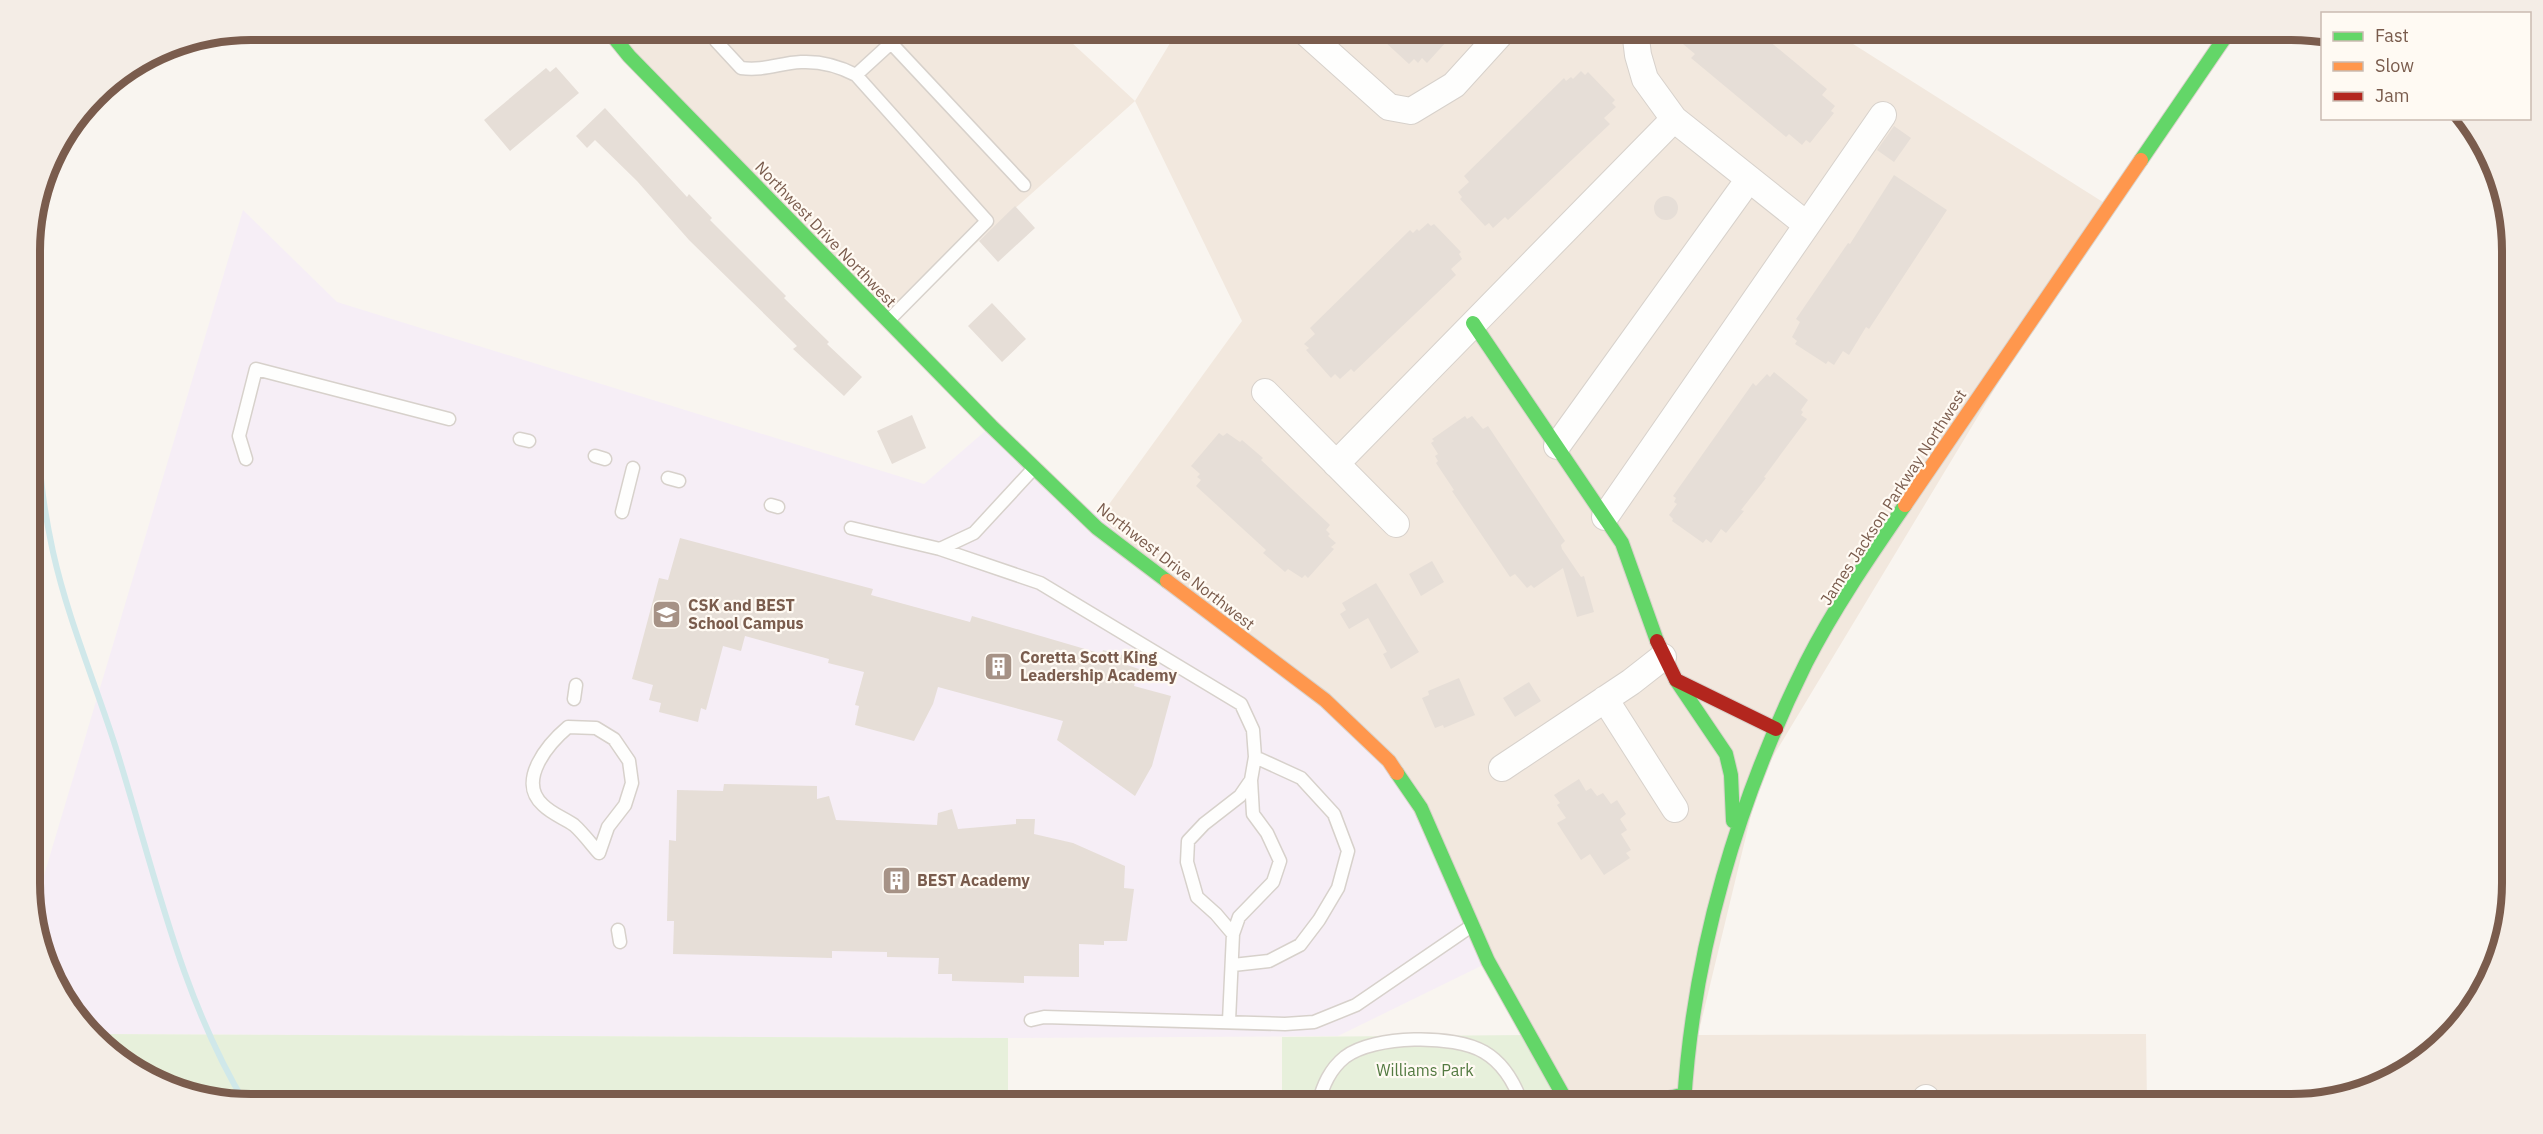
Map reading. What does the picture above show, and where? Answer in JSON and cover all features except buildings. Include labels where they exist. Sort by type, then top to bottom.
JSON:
[{"type":"street","points":[[1316,40],[1389,107],[1411,111],[1454,85],[1495,40]]},
{"type":"street","points":[[1636,40],[1645,79],[1674,119],[1807,225]]},
{"type":"street","name":"James Jackson Parkway Northwest","points":[[1686,1093],[1702,963],[1733,842],[1776,729],[1807,661],[1865,563],[2216,40]]},
{"type":"street","name":"Northwest Drive Northwest","points":[[617,41],[889,321],[1097,528],[1325,700],[1389,761],[1421,808],[1488,961],[1558,1093]]},
{"type":"street","points":[[1605,517],[1883,116]]},
{"type":"street","points":[[1336,464],[1674,119]]},
{"type":"street","points":[[1557,446],[1749,179]]},
{"type":"street","points":[[1473,323],[1622,543],[1663,657],[1726,754],[1733,797],[1733,842]]},
{"type":"street","points":[[1265,392],[1396,524]]},
{"type":"street","points":[[1502,768],[1663,657]]},
{"type":"street","points":[[1676,680],[1776,729]]},
{"type":"street","points":[[1605,699],[1675,809]]},
{"type":"lane","points":[[716,41],[741,68],[759,70],[801,62],[837,65],[856,75],[987,221],[889,321]]},
{"type":"lane","points":[[856,75],[887,41]]},
{"type":"lane","points":[[895,41],[1024,185]]},
{"type":"lane","points":[[246,459],[239,436],[256,369],[449,420]]},
{"type":"lane","points":[[940,549],[974,533],[1034,467]]},
{"type":"lane","points":[[622,512],[633,468]]},
{"type":"lane","points":[[851,528],[940,549],[1040,583],[1241,704],[1253,730],[1255,757],[1251,780],[1253,814],[1267,833],[1280,861],[1273,882],[1239,917],[1233,934],[1229,1021]]},
{"type":"lane","points":[[574,699],[576,686]]},
{"type":"lane","points":[[568,727],[596,728],[614,739],[629,761],[632,783],[625,804],[608,827],[599,853],[574,826],[540,803],[533,787],[540,758],[552,740],[568,727]]},
{"type":"lane","points":[[1233,965],[1269,961],[1300,945],[1319,920],[1338,888],[1348,851],[1334,814],[1302,778],[1255,757]]},
{"type":"lane","points":[[1233,934],[1197,897],[1187,862],[1188,842],[1204,824],[1240,796],[1251,780]]},
{"type":"lane","points":[[1032,1020],[1044,1017],[1285,1024],[1314,1022],[1356,1005],[1472,925]]},
{"type":"lane","points":[[1322,1093],[1330,1072],[1347,1055],[1385,1042],[1428,1040],[1466,1044],[1485,1053],[1497,1062],[1517,1093]]},
{"type":"shaded area","points":[[1847,40],[2106,204],[1760,778],[1698,1035],[2146,1034],[2147,1093],[1562,1093],[1365,738],[1094,525],[1242,321],[1135,101],[1172,41]]},
{"type":"shaded area","points":[[618,41],[1069,41],[1135,101],[889,321]]},
{"type":"shaded area","name":"CSK and BEST School Campus","points":[[243,210],[337,302],[924,484],[991,426],[1389,761],[1487,963],[1338,1036],[1008,1038],[104,1034],[84,1011],[65,980],[47,931],[40,888]]},
{"type":"shaded area","points":[[47,931],[65,980],[52,951]]},
{"type":"green space","points":[[104,1034],[1008,1038],[1008,1094],[251,1094],[224,1092],[197,1086],[158,1072],[134,1058]]},
{"type":"green space","name":"Williams Park","points":[[1526,1035],[1562,1093],[1282,1093],[1282,1037]]},
{"type":"waterway","points":[[41,473],[47,520],[59,577],[114,742],[169,926],[202,1017],[240,1093]]},
{"type":"traffic: fast","points":[[2141,160],[2223,40]]},
{"type":"traffic: fast","points":[[617,41],[991,426],[1097,528],[1167,581]]},
{"type":"traffic: fast","points":[[1473,323],[1622,543],[1657,641]]},
{"type":"traffic: fast","points":[[1685,1093],[1697,990],[1709,933],[1740,822],[1760,768],[1806,663],[1828,622],[1905,505]]},
{"type":"traffic: fast","points":[[1676,680],[1726,754],[1731,775],[1733,821]]},
{"type":"traffic: fast","points":[[1397,773],[1421,808],[1488,961],[1562,1093]]},
{"type":"traffic: slow","points":[[1905,505],[2141,160]]},
{"type":"traffic: slow","points":[[1167,581],[1325,700],[1389,761],[1397,773]]},
{"type":"traffic: jam","points":[[1657,641],[1676,680],[1776,729]]},
{"type":"place","name":"CSK and BEST School Campus","points":[[667,614]]},
{"type":"place","name":"Coretta Scott King Leadership Academy","points":[[999,666]]},
{"type":"place","name":"BEST Academy","points":[[896,880]]}]
